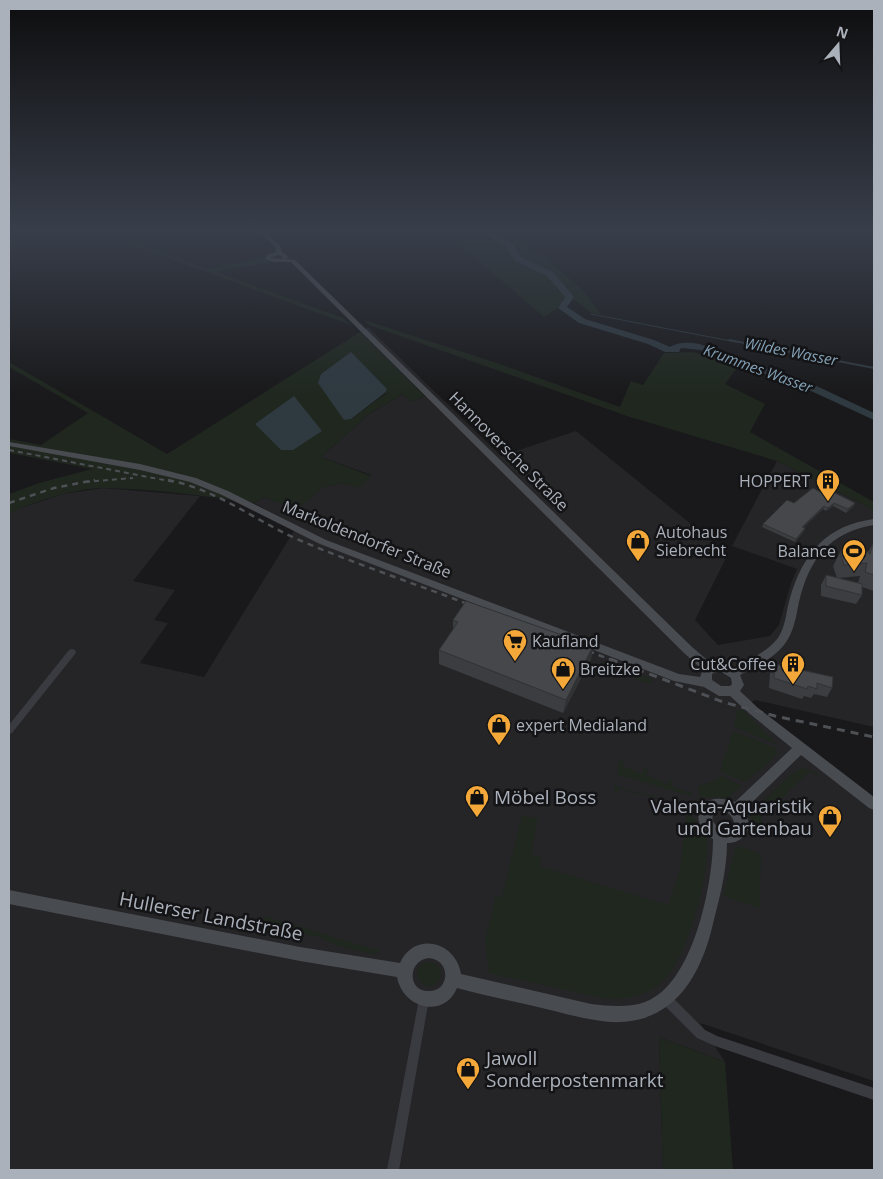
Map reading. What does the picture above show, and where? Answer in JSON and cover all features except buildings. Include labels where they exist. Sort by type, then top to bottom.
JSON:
[{"type":"main road","name":"Hannoversche Straße","points":[[318,286],[688,650],[710,669]]},
{"type":"main road","name":"Markoldendorfer Straße","points":[[9,444],[140,467],[193,480],[225,493],[323,542],[678,678],[708,683]]},
{"type":"main road","points":[[733,673],[774,650],[785,634],[797,593],[810,564],[823,545],[847,526],[874,522]]},
{"type":"main road","points":[[733,691],[738,684],[738,680],[733,673],[720,667],[710,669],[706,675],[708,683],[719,691],[733,691],[754,711],[800,748],[874,804]]},
{"type":"main road","points":[[735,810],[800,748]]},
{"type":"main road","points":[[718,803],[730,806],[743,822],[742,830],[735,836],[720,836],[706,822],[706,811],[713,804],[718,803]]},
{"type":"main road","points":[[452,979],[608,1014],[632,1013],[647,1009],[666,999],[686,978],[702,940],[718,867],[720,836]]},
{"type":"main road","name":"Hullerser Landstraße","points":[[9,897],[300,954],[405,972]]},
{"type":"main road","points":[[424,950],[436,950],[445,956],[450,963],[452,979],[444,993],[431,1000],[424,999],[416,996],[410,990],[406,983],[405,972],[410,959],[416,953],[424,950]]},
{"type":"street","points":[[9,731],[72,652]]},
{"type":"street","points":[[393,1170],[424,999]]},
{"type":"street","points":[[666,999],[701,1034],[715,1041],[874,1094]]},
{"type":"shaded area","points":[[245,286],[255,286],[343,318],[351,325]]},
{"type":"shaded area","points":[[508,286],[556,286],[565,296],[558,308],[544,317]]},
{"type":"shaded area","points":[[562,286],[578,286],[601,314],[591,313],[574,300]]},
{"type":"shaded area","points":[[364,320],[491,361],[620,407],[631,381],[643,385],[664,353],[693,352],[739,365],[725,384],[765,404],[750,432],[874,502],[874,510],[777,461],[630,417],[369,325]]},
{"type":"shaded area","points":[[368,327],[501,456],[576,431],[728,554],[695,620],[718,645],[770,636],[779,625],[797,569],[732,546],[777,461],[874,510],[874,727],[755,700],[743,708],[874,810],[874,1081],[700,1023],[725,1062],[659,1037],[663,1170],[9,1170],[9,514],[18,509],[63,494],[103,488],[200,496],[133,581],[175,590],[154,620],[168,623],[140,663],[204,677],[297,526],[254,503],[264,497],[297,509],[321,488],[371,475],[321,457],[369,414],[403,394],[411,402],[425,396],[360,332]]},
{"type":"shaded area","points":[[360,332],[425,396],[411,402],[403,394],[369,414],[321,457],[371,476],[359,488],[340,483],[322,488],[297,510],[264,497],[254,503],[161,491],[105,488],[82,490],[56,496],[9,514],[9,494],[39,483],[92,469],[9,453],[9,439],[41,445],[88,413],[9,367],[9,362],[167,454]],"holes":[[[351,353],[387,389],[386,393],[351,419],[321,374]]]},
{"type":"shaded area","points":[[351,352],[387,389],[386,392],[351,419],[344,420],[318,383],[321,374]]},
{"type":"shaded area","points":[[294,396],[322,431],[293,450],[281,450],[255,424]]},
{"type":"shaded area","points":[[603,661],[652,679],[649,684],[601,666]]},
{"type":"shaded area","points":[[654,680],[739,711],[742,709],[778,745],[734,727],[737,711]]},
{"type":"shaded area","points":[[733,731],[778,749],[773,759],[745,782],[720,771]]},
{"type":"shaded area","points":[[624,759],[622,765],[642,774],[645,768],[648,770],[646,775],[667,784],[670,779],[673,780],[672,786],[690,793],[692,788],[691,796],[619,775],[617,772],[620,760]]},
{"type":"shaded area","points":[[803,768],[819,773],[817,776],[810,771],[762,816],[761,831],[751,823],[751,812],[794,772]]},
{"type":"shaded area","points":[[719,775],[742,786],[725,798],[699,797],[698,786],[717,780]]},
{"type":"shaded area","points":[[615,786],[656,797],[677,806],[695,819],[706,837],[707,858],[705,876],[696,914],[682,951],[666,978],[653,989],[639,995],[607,999],[489,973],[485,941],[496,896],[502,897],[522,815],[538,819],[531,854],[539,856],[541,859],[539,866],[668,905],[680,870],[686,814],[659,807],[660,800],[619,788],[617,795],[614,794]]},
{"type":"shaded area","points":[[740,846],[761,854],[760,908],[723,896],[735,849]]},
{"type":"shaded area","points":[[264,916],[374,949],[380,949],[375,955],[338,946],[319,937],[303,934],[249,933],[220,927],[221,920],[259,929]]},
{"type":"shaded area","points":[[424,962],[434,962],[441,969],[441,979],[434,986],[424,986],[417,979],[417,969]]},
{"type":"shaded area","points":[[659,1037],[725,1062],[733,1170],[663,1170]]},
{"type":"waterway","name":"Krummes Wasser","points":[[560,286],[570,297],[563,304],[562,308],[582,321],[651,342],[668,350],[676,350],[676,347],[679,345],[704,348],[708,352],[802,383],[874,417]]},
{"type":"waterway","name":"Wildes Wasser","points":[[591,314],[736,342]]},
{"type":"waterway","name":"Wildes Wasser","points":[[729,340],[874,368]]},
{"type":"railway","points":[[9,450],[174,482]]},
{"type":"railway","points":[[85,482],[133,478]]},
{"type":"railway","points":[[9,503],[54,488],[95,480]]},
{"type":"railway","points":[[168,480],[220,498],[299,540],[478,608]]},
{"type":"railway","points":[[578,647],[614,661]]},
{"type":"railway","points":[[610,659],[723,702],[775,716],[874,737]]},
{"type":"place","name":"HOPPERT","points":[[828,502]]},
{"type":"place","name":"Autohaus Siebrecht","points":[[638,562]]},
{"type":"place","name":"Balance","points":[[854,572]]},
{"type":"place","name":"Kaufland","points":[[515,662]]},
{"type":"place","name":"Cut&Coffee","points":[[793,685]]},
{"type":"place","name":"Breitzke","points":[[563,690]]},
{"type":"place","name":"expert Medialand","points":[[499,746]]},
{"type":"place","name":"Möbel Boss","points":[[477,818]]},
{"type":"place","name":"Valenta-Aquaristik und Gartenbau","points":[[830,838]]},
{"type":"place","name":"Jawoll Sonderpostenmarkt","points":[[468,1090]]}]
